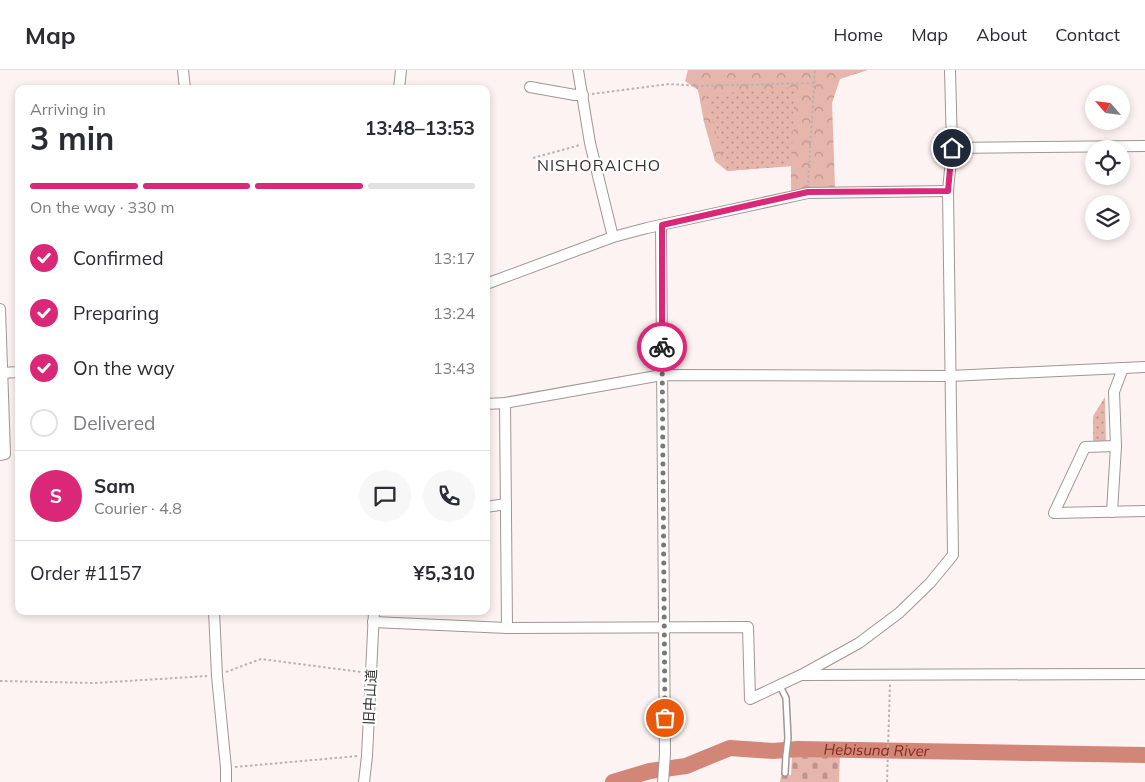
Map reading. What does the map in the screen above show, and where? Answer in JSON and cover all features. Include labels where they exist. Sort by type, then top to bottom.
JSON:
[{"type":"street","points":[[183,70],[184,85]]},
{"type":"street","points":[[400,85],[401,70]]},
{"type":"street","points":[[578,70],[590,143],[613,237]]},
{"type":"street","points":[[373,616],[507,628],[748,627],[750,699],[801,675],[858,643],[900,613],[930,584],[953,555],[948,191],[952,148],[950,70]]},
{"type":"street","points":[[530,87],[582,95]]},
{"type":"street","points":[[952,148],[1145,146]]},
{"type":"street","points":[[490,283],[613,237],[808,192],[948,191]]},
{"type":"street","points":[[662,225],[665,627],[665,761],[663,782]]},
{"type":"street","points":[[0,309],[5,454],[0,455]]},
{"type":"street","points":[[490,404],[505,403],[662,375],[950,376],[1145,367]]},
{"type":"street","points":[[1112,512],[1116,446],[1114,392],[1123,368]]},
{"type":"street","points":[[1,373],[15,372]]},
{"type":"street","points":[[505,403],[507,628]]},
{"type":"street","points":[[1116,446],[1085,446],[1054,513],[1145,511]]},
{"type":"street","points":[[490,506],[506,504]]},
{"type":"street","points":[[214,615],[226,782]]},
{"type":"street","name":"旧中山道","points":[[364,782],[367,756],[373,616]]},
{"type":"street","points":[[801,675],[1145,674]]},
{"type":"lane","points":[[779,685],[786,698],[788,738],[786,773]]},
{"type":"path","points":[[808,192],[815,70]]},
{"type":"path","points":[[582,95],[669,84],[701,86],[814,83]]},
{"type":"path","points":[[533,158],[590,143]]},
{"type":"path","points":[[0,681],[95,683],[217,676],[261,660],[371,673]]},
{"type":"path","points":[[887,782],[890,676]]},
{"type":"path","points":[[226,768],[367,756]]},
{"type":"green space","points":[[688,70],[868,70],[840,79],[832,103],[835,188],[791,192],[791,166],[727,171],[715,161],[704,122],[698,90],[685,81]]},
{"type":"green space","points":[[795,87],[791,166],[727,171],[705,95]]},
{"type":"green space","points":[[1105,397],[1106,442],[1093,442],[1093,416]]},
{"type":"green space","points":[[792,755],[840,755],[839,782],[780,782],[781,776],[791,775]]},
{"type":"waterway","name":"Hebisuna River","points":[[613,782],[650,771],[686,766],[730,748],[773,751],[798,749],[1145,755]]},
{"type":"way so far","points":[[662,347],[665,718]]},
{"type":"district","name":"NISHORAICHO","points":[[599,165]]},
{"type":"route","points":[[662,347],[662,225],[808,192],[948,191],[952,148]]}]
